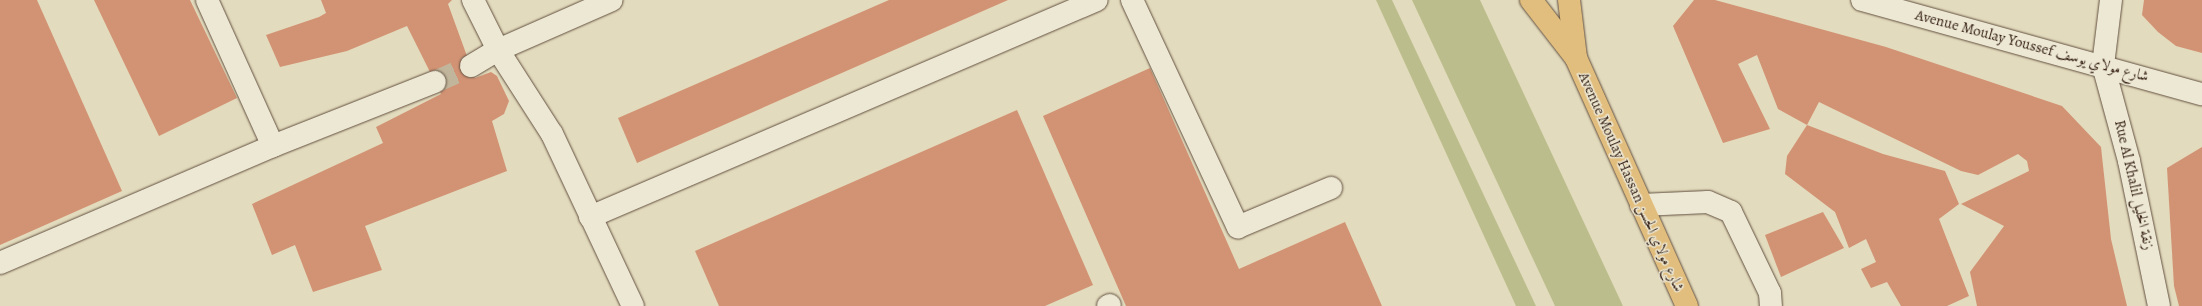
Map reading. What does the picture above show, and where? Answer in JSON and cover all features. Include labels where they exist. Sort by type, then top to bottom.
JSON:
[{"type":"main road","name":"Avenue Moulay Hassan شارع مولاي الحسن","points":[[1531,0],[1576,58],[1687,306]]},
{"type":"main road","name":"Avenue Moulay Hassan شارع مولاي الحسن","points":[[1569,0],[1576,58]]},
{"type":"street","points":[[207,0],[273,146]]},
{"type":"street","points":[[473,0],[498,50],[552,134],[632,306]]},
{"type":"street","points":[[471,66],[498,50],[612,0]]},
{"type":"street","points":[[590,217],[1098,0]]},
{"type":"street","points":[[1132,0],[1238,227],[1331,188]]},
{"type":"street","name":"Avenue Moulay Youssef شارع مولاي يوسف","points":[[1862,0],[2103,65],[2202,94]]},
{"type":"street","points":[[2103,65],[2111,0]]},
{"type":"street","name":"Rue Al Khalil زنقة الخليل","points":[[2103,65],[2129,160],[2159,306]]},
{"type":"street","points":[[0,263],[273,146],[435,82]]},
{"type":"street","points":[[1641,205],[1708,202],[1731,212],[1770,293],[1771,306]]},
{"type":"green space","points":[[1376,0],[1392,0],[1536,306],[1516,306]]},
{"type":"green space","points":[[1412,0],[1480,0],[1623,306],[1555,306]]},
{"type":"building","points":[[0,0],[37,0],[122,191],[0,245]]},
{"type":"building","points":[[94,0],[190,0],[237,98],[159,136]]},
{"type":"building","points":[[321,0],[452,0],[448,4],[475,78],[491,72],[497,76],[509,101],[504,114],[492,121],[507,171],[365,226],[382,270],[313,292],[295,245],[272,255],[252,204],[383,143],[376,127],[441,94],[407,26],[347,51],[280,67],[266,35],[319,17],[326,13]]},
{"type":"building","points":[[889,0],[1008,0],[637,163],[618,118]]},
{"type":"building","points":[[1694,0],[1715,0],[1886,47],[2062,106],[2101,147],[2111,239],[2127,306],[1977,306],[1970,272],[2004,226],[1961,204],[2029,171],[2027,161],[2018,154],[1978,175],[1961,171],[1819,102],[1807,125],[1778,109],[1757,55],[1738,64],[1770,129],[1723,143],[1673,26]]},
{"type":"building","points":[[2144,0],[2202,0],[2202,53],[2176,46],[2158,32],[2142,15]]},
{"type":"building","points":[[1150,68],[1239,269],[1345,222],[1382,306],[1126,306],[1043,116]]},
{"type":"building","points":[[1017,110],[1093,285],[1045,306],[719,306],[695,251]]},
{"type":"building","points":[[1807,125],[1883,154],[1945,171],[1959,204],[1939,219],[1969,296],[1947,306],[1901,306],[1887,282],[1871,288],[1861,269],[1876,262],[1866,239],[1849,248],[1835,212],[1785,174],[1787,156]]},
{"type":"building","points":[[2202,147],[2202,306],[2179,306],[2174,286],[2167,168]]},
{"type":"building","points":[[1823,212],[1844,248],[1781,277],[1765,235]]},
{"type":"tunnel","points":[[435,82],[471,66]]}]
